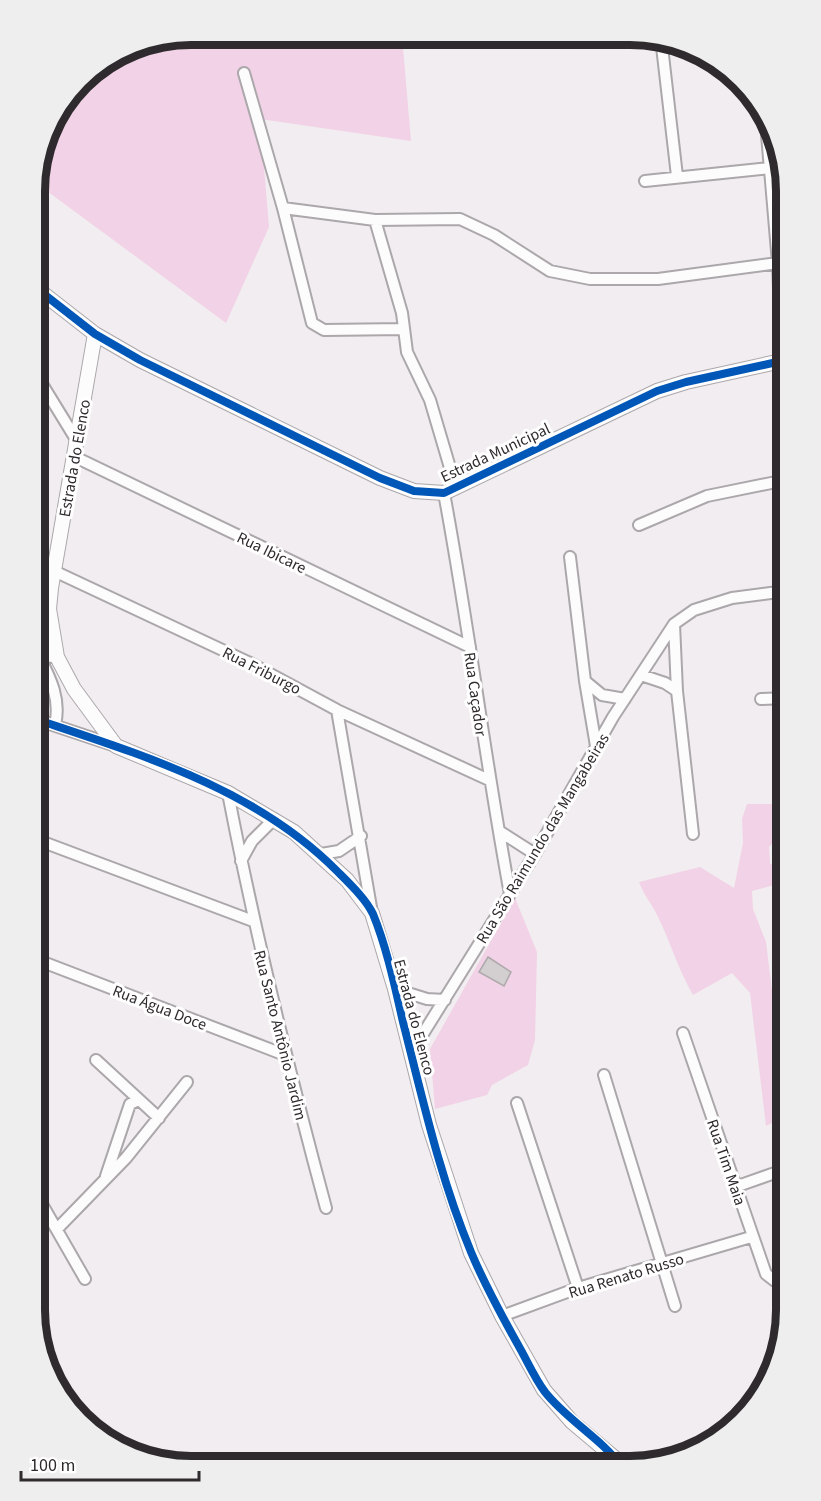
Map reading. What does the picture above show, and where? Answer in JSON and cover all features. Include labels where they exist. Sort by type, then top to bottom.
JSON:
[{"type":"street","points":[[663,49],[677,176]]},
{"type":"street","points":[[244,73],[283,208],[312,323],[324,330],[404,329]]},
{"type":"street","points":[[768,144],[776,239]]},
{"type":"street","points":[[645,181],[770,168]]},
{"type":"street","points":[[283,208],[375,220],[460,219],[486,230],[550,271],[590,279],[658,279],[776,263]]},
{"type":"street","name":"Rua Caçador","points":[[375,220],[404,329],[407,352],[430,399],[450,491],[489,780],[510,894]]},
{"type":"street","points":[[45,295],[95,334]]},
{"type":"street","name":"Estrada Municipal","points":[[95,334],[140,360],[380,478],[414,491],[450,491],[657,391],[686,382],[776,362]]},
{"type":"street","name":"Estrada do Elenco","points":[[95,334],[49,609],[57,657],[74,688],[116,746]]},
{"type":"street","points":[[45,389],[77,441]]},
{"type":"street","name":"Rua Ibicare","points":[[75,457],[470,647]]},
{"type":"street","points":[[639,525],[706,496],[776,482]]},
{"type":"street","points":[[570,557],[585,681],[596,746]]},
{"type":"street","points":[[45,575],[54,571]]},
{"type":"street","name":"Rua Friburgo","points":[[54,571],[238,657],[337,710],[489,780]]},
{"type":"street","points":[[693,834],[677,691],[674,624],[694,610],[732,598],[776,592]]},
{"type":"street","name":"Rua São Raimundo das Mangabeiras","points":[[411,1053],[535,854],[596,746],[674,624]]},
{"type":"street","points":[[45,653],[57,657]]},
{"type":"street","points":[[45,669],[54,689],[57,715],[55,725]]},
{"type":"street","points":[[641,675],[665,683],[677,691]]},
{"type":"street","points":[[585,681],[602,695],[625,699]]},
{"type":"street","points":[[761,699],[776,698]]},
{"type":"street","points":[[337,710],[361,836],[372,913]]},
{"type":"street","name":"Estrada do Elenco","points":[[45,722],[116,746],[228,793],[274,819],[321,854],[347,880],[372,913],[395,989],[445,1180],[471,1253],[502,1316],[544,1390],[572,1422],[610,1456]]},
{"type":"street","name":"Rua Santo Antônio Jardim","points":[[228,793],[253,921],[285,1055],[326,1208]]},
{"type":"street","points":[[241,861],[252,841],[274,819]]},
{"type":"street","points":[[498,831],[535,854]]},
{"type":"street","points":[[321,854],[339,851],[361,836]]},
{"type":"street","points":[[45,843],[253,921]]},
{"type":"street","name":"Rua Água Doce","points":[[45,963],[285,1055]]},
{"type":"street","points":[[395,989],[427,999],[445,1000]]},
{"type":"street","name":"Rua Tim Maia","points":[[683,1034],[766,1274],[776,1279]]},
{"type":"street","points":[[96,1060],[159,1118]]},
{"type":"street","points":[[604,1075],[675,1306]]},
{"type":"street","points":[[57,1229],[159,1118],[187,1082]]},
{"type":"street","points":[[105,1179],[124,1114],[129,1104],[140,1100]]},
{"type":"street","points":[[517,1103],[578,1288]]},
{"type":"street","points":[[735,1186],[776,1172]]},
{"type":"street","points":[[45,1209],[85,1279]]},
{"type":"street","name":"Rua Renato Russo","points":[[502,1316],[578,1288],[752,1237]]},
{"type":"shaded area","points":[[403,45],[411,141],[260,119],[269,227],[226,323],[45,190],[46,172],[56,135],[75,102],[95,81],[118,65],[135,56],[172,46]]},
{"type":"shaded area","points":[[747,804],[776,805],[776,839],[769,847],[770,864],[776,864],[776,885],[752,891],[753,909],[766,942],[776,1024],[776,1120],[766,1126],[750,993],[732,973],[693,995],[683,977],[657,914],[639,882],[700,867],[734,888],[743,843],[742,819]]},
{"type":"shaded area","points":[[515,898],[537,952],[535,1040],[528,1065],[492,1085],[487,1095],[435,1109],[430,1049]]},
{"type":"building","points":[[488,957],[511,972],[504,986],[479,972]]},
{"type":"cycle path","points":[[45,295],[95,334],[140,360],[380,478],[414,491],[444,493],[657,391],[686,382],[776,362]]},
{"type":"cycle path","points":[[45,722],[156,761],[234,796],[305,842],[362,897],[373,914],[382,940],[441,1167],[476,1265],[545,1392],[563,1412],[613,1456]]}]
